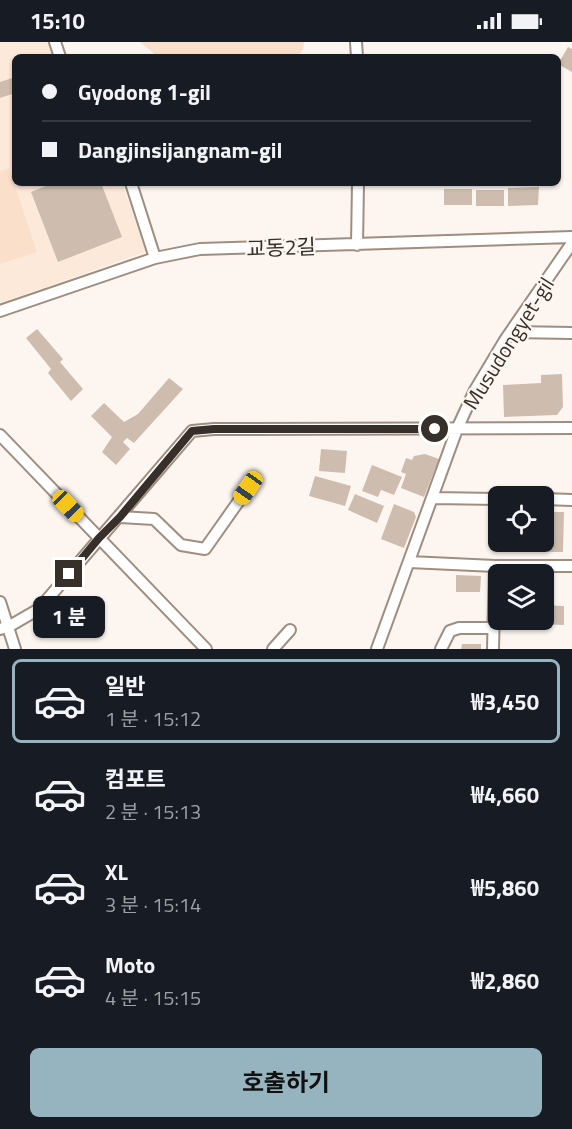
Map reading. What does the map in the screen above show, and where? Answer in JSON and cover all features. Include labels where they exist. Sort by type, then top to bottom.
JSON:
[{"type":"street","points":[[132,186],[155,258]]},
{"type":"street","points":[[357,244],[358,186]]},
{"type":"street","name":"교동2길","points":[[0,311],[155,258],[200,249],[572,237]]},
{"type":"street","name":"Musudongyet-gil","points":[[377,649],[457,429],[475,390],[572,243]]},
{"type":"street","points":[[512,332],[572,333]]},
{"type":"street","points":[[4,628],[39,609],[192,431],[214,429],[572,428]]},
{"type":"street","points":[[2,439],[206,649]]},
{"type":"street","points":[[120,517],[154,519],[181,545],[205,549],[248,488]]},
{"type":"street","points":[[433,498],[488,499]]},
{"type":"street","points":[[554,499],[572,500]]},
{"type":"street","points":[[409,562],[488,566]]},
{"type":"street","points":[[554,566],[572,566]]},
{"type":"street","points":[[0,602],[4,628],[15,649]]},
{"type":"street","points":[[441,649],[450,631],[459,628],[488,628]]},
{"type":"street","points":[[273,649],[290,630]]},
{"type":"street","points":[[493,630],[493,649]]},
{"type":"shaded area","points":[[0,42],[51,42],[54,54],[12,54],[12,186],[123,186],[146,252],[0,303]]},
{"type":"shaded area","points":[[140,42],[304,42],[303,50],[299,54],[154,54]]},
{"type":"shaded area","points":[[9,168],[12,186],[15,186],[37,252],[0,264],[0,171]]},
{"type":"building","points":[[568,47],[572,49],[572,72],[561,66],[561,59]]},
{"type":"building","points":[[12,78],[12,94],[0,98],[0,82]]},
{"type":"building","points":[[46,186],[102,186],[122,237],[58,262],[31,192]]},
{"type":"building","points":[[539,187],[538,205],[508,206],[508,188]]},
{"type":"building","points":[[444,189],[472,189],[472,205],[444,205]]},
{"type":"building","points":[[476,190],[504,190],[504,206],[476,206]]},
{"type":"building","points":[[37,329],[63,359],[60,362],[83,389],[71,401],[48,373],[51,369],[26,338]]},
{"type":"building","points":[[562,374],[563,407],[557,415],[504,417],[503,385],[541,383],[541,375]]},
{"type":"building","points":[[169,378],[183,389],[134,443],[127,438],[123,442],[130,449],[116,465],[102,452],[112,437],[91,416],[104,403],[124,422],[138,414]]},
{"type":"building","points":[[321,449],[347,451],[345,473],[319,471]]},
{"type":"building","points":[[425,454],[439,459],[424,497],[401,488],[406,474],[401,472],[406,458],[412,460],[414,456]]},
{"type":"building","points":[[372,465],[402,477],[394,495],[381,490],[378,497],[362,491]]},
{"type":"building","points":[[315,476],[351,486],[345,506],[309,496]]},
{"type":"building","points":[[355,494],[384,506],[377,523],[348,510]]},
{"type":"building","points":[[394,504],[414,512],[416,517],[404,548],[381,539]]},
{"type":"building","points":[[554,512],[564,512],[563,552],[554,552]]},
{"type":"building","points":[[456,575],[481,576],[480,592],[456,592]]},
{"type":"building","points":[[554,606],[564,606],[564,625],[554,625]]},
{"type":"building","points":[[462,644],[481,644],[481,649],[461,649]]},
{"type":"route","points":[[69,574],[192,431],[214,429],[435,429]]}]
